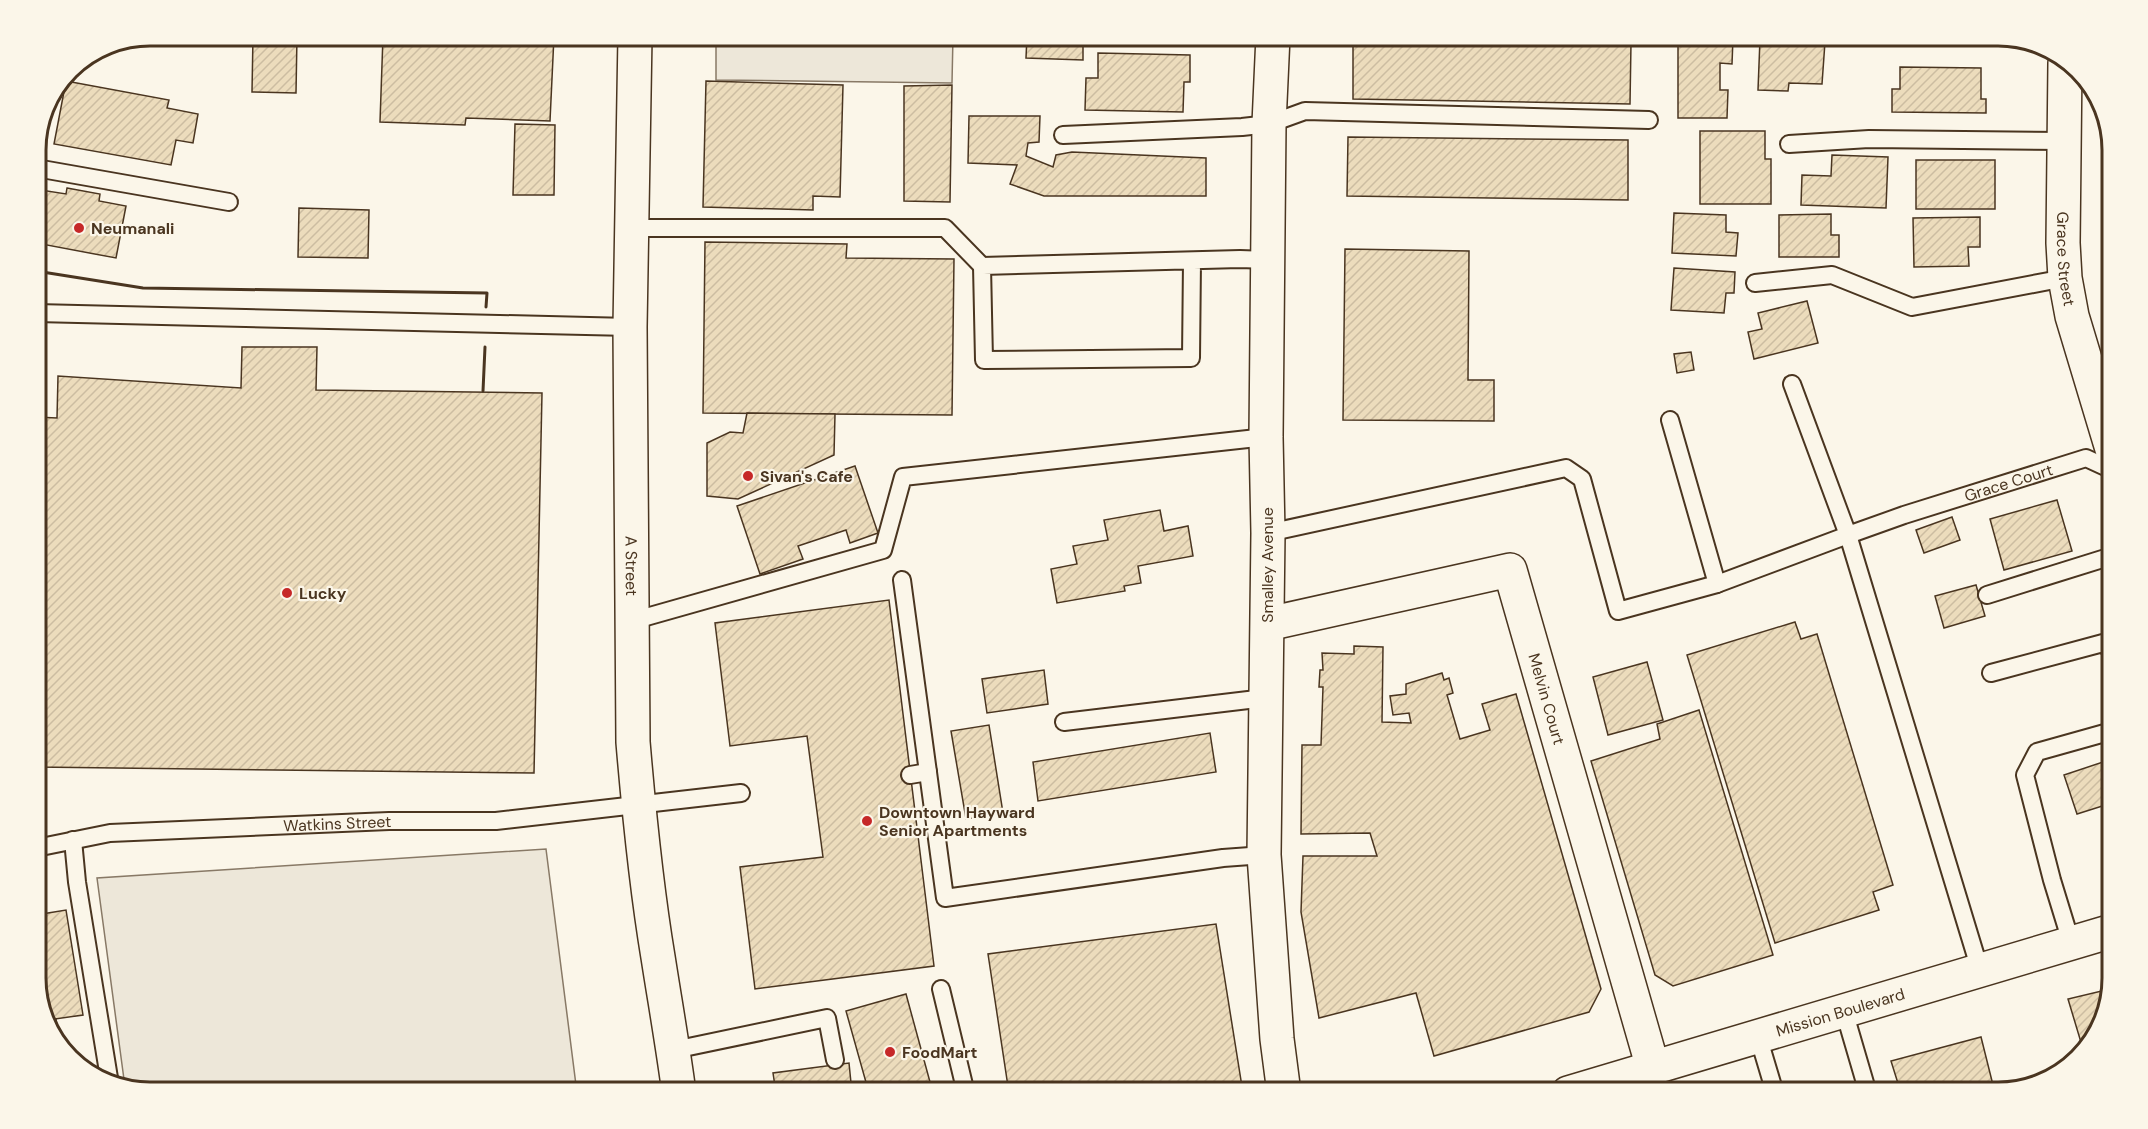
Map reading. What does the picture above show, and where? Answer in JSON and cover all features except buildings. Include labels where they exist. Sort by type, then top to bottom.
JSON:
[{"type":"street","name":"A Street","points":[[635,46],[630,327],[633,742],[638,805],[657,955],[678,1082]]},
{"type":"street","name":"Smalley Avenue","points":[[1273,46],[1269,124],[1266,437],[1268,624],[1264,855],[1277,1039],[1283,1082]]},
{"type":"street","name":"Grace Street","points":[[2066,72],[2063,243],[2065,278],[2072,316],[2101,414]]},
{"type":"street","name":"Melvin Court","points":[[1268,624],[1510,570],[1653,1068]]},
{"type":"street","name":"Mission Boulevard","points":[[1607,1082],[2102,934]]},
{"type":"lane","points":[[1063,135],[1242,127],[1269,124],[1305,111],[1649,120]]},
{"type":"lane","points":[[1789,144],[1869,140],[2065,141]]},
{"type":"lane","points":[[47,170],[229,202]]},
{"type":"lane","points":[[632,228],[945,228],[982,266],[984,360],[1191,358],[1192,261]]},
{"type":"lane","points":[[982,266],[1268,260]]},
{"type":"lane","points":[[1755,282],[1832,275],[1912,306],[2065,278]]},
{"type":"lane","points":[[47,313],[630,327]]},
{"type":"lane","points":[[1792,384],[1848,535],[1980,970]]},
{"type":"lane","points":[[1670,420],[1717,584]]},
{"type":"lane","points":[[632,621],[883,550],[903,477],[1266,437]]},
{"type":"lane","name":"Grace Court","points":[[1268,533],[1566,468],[1582,479],[1618,611],[1717,584],[1904,515],[2086,459],[2101,466]]},
{"type":"lane","points":[[1987,595],[2101,559]]},
{"type":"lane","points":[[902,580],[945,898],[1223,858],[1264,855]]},
{"type":"lane","points":[[1991,673],[2102,643]]},
{"type":"lane","points":[[1064,722],[1265,698]]},
{"type":"lane","points":[[2071,942],[2052,880],[2025,775],[2037,752],[2102,734]]},
{"type":"lane","points":[[910,775],[928,772]]},
{"type":"lane","name":"Watkins Street","points":[[47,846],[97,835],[128,833],[389,821],[496,821],[741,793]]},
{"type":"lane","points":[[73,840],[77,882],[108,1074]]},
{"type":"lane","points":[[941,989],[963,1082]]},
{"type":"lane","points":[[1844,1011],[1865,1082]]},
{"type":"lane","points":[[674,1050],[827,1018],[835,1060]]},
{"type":"lane","points":[[1758,1036],[1772,1082]]},
{"type":"shaded area","points":[[716,46],[953,46],[952,83],[716,80]]},
{"type":"shaded area","points":[[546,849],[576,1082],[150,1082],[124,1079],[97,878]]},
{"type":"wall","points":[[47,273],[143,288],[487,293],[486,307]]},
{"type":"wall","points":[[483,391],[485,347]]},
{"type":"place","name":"Neumanali","points":[[79,228]]},
{"type":"place","name":"Sivan's Cafe","points":[[748,476]]},
{"type":"place","name":"Lucky","points":[[287,593]]},
{"type":"place","name":"Downtown Hayward Senior Apartments","points":[[867,821]]},
{"type":"place","name":"FoodMart","points":[[890,1052]]}]
